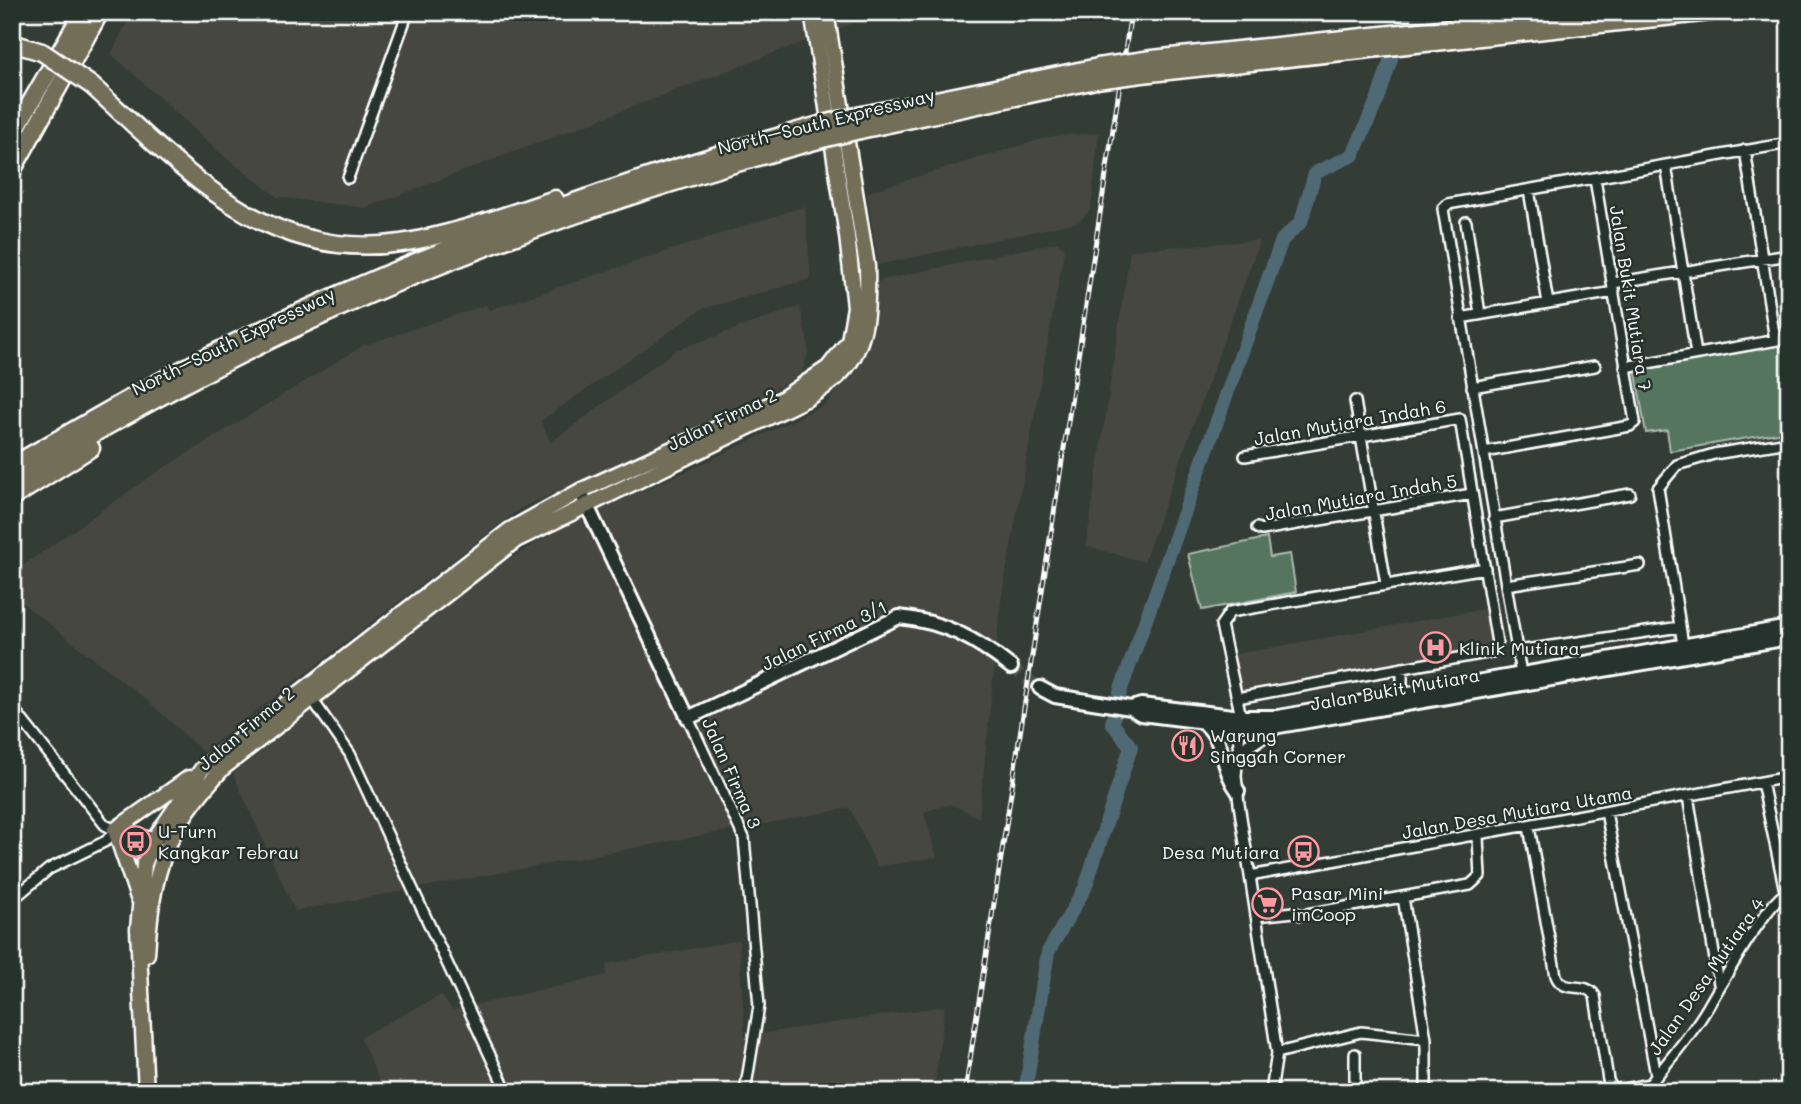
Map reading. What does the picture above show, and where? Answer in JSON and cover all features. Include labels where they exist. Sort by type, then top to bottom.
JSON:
[{"type":"highway","points":[[12,135],[83,12]]},
{"type":"highway","points":[[12,171],[100,12]]},
{"type":"highway","name":"North–South Expressway","points":[[12,466],[205,358],[374,280],[590,197],[678,168],[858,123],[1097,74],[1602,12]]},
{"type":"highway","name":"North–South Expressway","points":[[1412,37],[1711,12]]},
{"type":"highway","points":[[12,43],[41,52],[92,85],[228,204],[255,220],[286,232],[335,243],[402,243],[527,208],[657,166],[678,168]]},
{"type":"highway","name":"North–South Expressway","points":[[12,481],[141,408],[291,330],[471,255],[643,192],[820,132]]},
{"type":"highway","points":[[12,498],[135,420],[141,408]]},
{"type":"main road","name":"Jalan Firma 2","points":[[144,1018],[139,901],[144,864],[193,799],[224,767],[308,694],[510,530],[580,491],[782,399],[828,368],[849,341],[855,307],[847,236],[812,12]]},
{"type":"main road","name":"Jalan Firma 2","points":[[144,1018],[150,900],[162,839],[202,769],[516,540],[806,399],[841,373],[858,347],[868,304],[867,266],[826,12]]},
{"type":"main road","points":[[139,901],[115,830],[137,818],[202,769]]},
{"type":"main road","points":[[144,1018],[146,1092]]},
{"type":"street","points":[[348,178],[408,12]]},
{"type":"street","points":[[1500,689],[1511,685],[1521,674],[1443,209],[1448,204],[1789,143]]},
{"type":"street","points":[[1745,150],[1774,340]]},
{"type":"street","points":[[1667,165],[1696,354]]},
{"type":"street","name":"Jalan Bukit Mutiara 7","points":[[1484,452],[1630,426],[1635,422],[1595,178]]},
{"type":"street","points":[[1529,190],[1548,303]]},
{"type":"street","points":[[1466,222],[1480,314]]},
{"type":"street","points":[[1460,318],[1548,303],[1682,272],[1789,255]]},
{"type":"street","points":[[1625,367],[1789,338]]},
{"type":"street","points":[[1472,387],[1595,366]]},
{"type":"street","points":[[1354,401],[1386,584]]},
{"type":"street","name":"Jalan Mutiara Indah 6","points":[[1245,456],[1460,419],[1472,494]]},
{"type":"street","points":[[1684,650],[1658,488],[1677,465],[1714,454],[1789,442]]},
{"type":"street","name":"Jalan Firma 3","points":[[580,491],[744,838],[759,1006],[745,1092]]},
{"type":"street","points":[[1237,698],[1403,674],[1496,649],[1472,494]]},
{"type":"street","name":"Jalan Mutiara Indah 5","points":[[1257,527],[1262,530],[1472,494]]},
{"type":"street","points":[[1494,518],[1630,494]]},
{"type":"street","points":[[1506,585],[1640,565]]},
{"type":"street","points":[[1270,1092],[1277,1053],[1238,791],[1237,761],[1241,722],[1221,625],[1230,612],[1485,568]]},
{"type":"street","name":"Jalan Firma 3/1","points":[[688,718],[899,617],[919,620],[977,640],[1012,667]]},
{"type":"street","points":[[1518,651],[1680,627]]},
{"type":"street","name":"Jalan Bukit Mutiara","points":[[1241,722],[1262,730],[1500,689],[1789,627]]},
{"type":"street","name":"Jalan Bukit Mutiara","points":[[1131,708],[1141,714],[1203,722],[1241,722],[1521,674],[1789,638]]},
{"type":"street","points":[[1403,674],[1415,688],[1428,691]]},
{"type":"street","points":[[1384,698],[1398,691],[1403,674]]},
{"type":"street","points":[[1521,674],[1531,680],[1546,681]]},
{"type":"street","points":[[1040,688],[1055,696],[1131,708],[1141,705],[1241,722]]},
{"type":"street","points":[[308,694],[350,754],[507,1092]]},
{"type":"street","points":[[12,707],[99,819],[115,830],[162,839]]},
{"type":"street","points":[[1203,722],[1219,739],[1230,780],[1238,791]]},
{"type":"street","points":[[1237,761],[1247,746],[1275,727]]},
{"type":"street","name":"Jalan Desa Mutiara Utama","points":[[1250,876],[1529,827],[1789,777]]},
{"type":"street","points":[[1762,782],[1787,891]]},
{"type":"street","points":[[1688,796],[1719,984]]},
{"type":"street","points":[[1606,812],[1656,1075]]},
{"type":"street","name":"Jalan Desa Mutiara 4","points":[[1529,827],[1556,976],[1559,984],[1567,988],[1585,988],[1595,996],[1611,1087],[1618,1090],[1650,1084],[1706,1010],[1719,984],[1787,891]]},
{"type":"street","points":[[12,900],[49,869],[106,841],[115,830]]},
{"type":"street","points":[[1258,916],[1294,912],[1301,915],[1477,881],[1478,836]]},
{"type":"street","points":[[1403,897],[1426,1040],[1426,1092]]},
{"type":"street","points":[[1277,1053],[1361,1031],[1426,1040]]},
{"type":"street","points":[[1354,1092],[1355,1054]]},
{"type":"shaded area","points":[[12,12],[57,12],[53,19],[12,23]]},
{"type":"shaded area","points":[[132,12],[900,12],[872,16],[366,208],[277,197],[225,157],[111,54]]},
{"type":"shaded area","points":[[1099,133],[1091,209],[1079,222],[878,265],[867,192],[1052,136]]},
{"type":"shaded area","points":[[805,206],[811,279],[702,309],[541,421],[551,442],[676,350],[800,306],[809,350],[802,374],[758,399],[520,509],[203,752],[148,701],[12,595],[12,573],[155,473],[364,345],[486,305],[489,310]]},
{"type":"shaded area","points":[[1260,240],[1144,562],[1086,546],[1130,250]]},
{"type":"shaded area","points":[[1058,242],[1065,248],[1001,601],[979,818],[951,804],[924,812],[937,857],[877,867],[850,808],[295,911],[233,774],[474,580],[574,520],[685,472],[826,404],[861,353],[874,284],[881,280]]},
{"type":"shaded area","points":[[1488,608],[1496,652],[1241,700],[1231,655]]},
{"type":"shaded area","points":[[739,940],[745,1036],[945,1006],[934,1092],[384,1092],[360,1037],[441,995],[452,1010],[606,975],[607,964]]},
{"type":"green space","points":[[1789,342],[1789,431],[1670,451],[1667,430],[1646,433],[1635,368]]},
{"type":"green space","points":[[1267,538],[1270,557],[1290,554],[1296,592],[1202,610],[1188,554]]},
{"type":"waterway","points":[[1025,1092],[1048,952],[1085,888],[1131,747],[1112,723],[1121,689],[1282,240],[1301,222],[1315,173],[1353,155],[1379,96],[1406,12]]},
{"type":"tunnel","points":[[1011,667],[1040,688]]},
{"type":"railway","points":[[965,1092],[1131,12]]},
{"type":"place","name":"Klinik Mutiara","points":[[1436,648]]},
{"type":"place","name":"Warung Singgah Corner","points":[[1187,745]]},
{"type":"place","name":"U-Turn Kangkar Tebrau","points":[[135,841]]},
{"type":"place","name":"Desa Mutiara","points":[[1303,852]]},
{"type":"place","name":"Pasar Mini imCoop","points":[[1268,903]]}]
